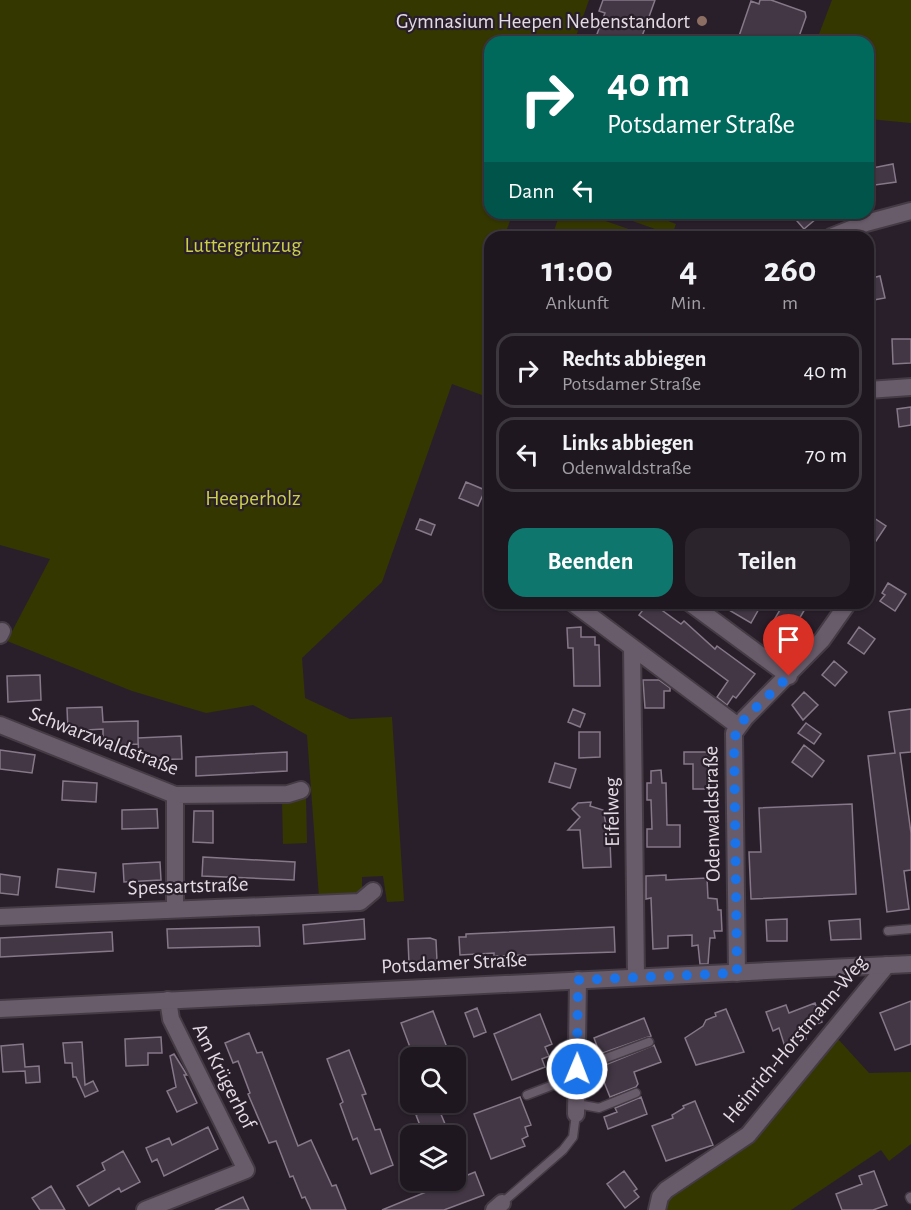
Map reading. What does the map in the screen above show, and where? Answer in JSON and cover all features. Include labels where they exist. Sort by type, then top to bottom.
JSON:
[{"type":"street","points":[[845,231],[866,222],[911,211]]},
{"type":"street","points":[[874,390],[911,387]]},
{"type":"street","points":[[581,609],[738,726]]},
{"type":"street","points":[[698,609],[789,676]]},
{"type":"street","name":"Odenwaldstraße","points":[[737,973],[734,738],[738,726],[822,640],[844,609]]},
{"type":"street","name":"Eifelweg","points":[[632,647],[636,977]]},
{"type":"street","name":"Schwarzwaldstraße","points":[[0,724],[175,795],[288,794],[301,790]]},
{"type":"street","points":[[175,795],[176,908]]},
{"type":"street","name":"Spessartstraße","points":[[0,917],[360,902],[373,891]]},
{"type":"street","name":"Potsdamer Straße","points":[[0,1009],[911,964]]},
{"type":"street","name":"Heinrich-Horstmann-Weg","points":[[657,1210],[660,1197],[666,1190],[748,1134],[887,965]]},
{"type":"street","points":[[576,1109],[578,980]]},
{"type":"street","name":"Am Krügerhof","points":[[145,1210],[246,1170],[171,1019],[168,1000]]},
{"type":"lane","points":[[888,931],[911,929]]},
{"type":"lane","points":[[527,1095],[649,1042]]},
{"type":"lane","points":[[498,1206],[563,1150],[573,1137],[576,1109],[599,1108],[636,1093]]},
{"type":"green space","name":"Luttergrünzug","points":[[0,0],[589,0],[576,36],[484,36],[484,219],[511,219],[506,231],[484,231],[484,396],[452,384],[382,582],[302,658],[305,698],[350,719],[392,717],[404,901],[387,902],[383,876],[362,877],[362,895],[319,897],[307,735],[253,705],[206,713],[132,691],[7,641],[50,559],[0,545]]},
{"type":"green space","points":[[832,0],[911,0],[911,123],[874,119],[874,36],[818,36]]},
{"type":"green space","points":[[558,219],[600,219],[634,231],[554,231]]},
{"type":"green space","points":[[627,219],[663,219],[676,224],[673,231],[661,231]]},
{"type":"green space","points":[[306,798],[307,843],[283,844],[282,799]]},
{"type":"green space","points":[[837,1038],[869,1073],[911,1072],[911,1144],[889,1161],[881,1150],[791,1210],[663,1210],[672,1193],[754,1137]]},
{"type":"building","points":[[603,0],[655,0],[642,36],[596,36],[605,13],[599,11]]},
{"type":"building","points":[[760,0],[771,0],[805,12],[806,17],[799,36],[739,36],[751,1],[759,4]]},
{"type":"building","points":[[893,164],[896,182],[875,185],[874,168]]},
{"type":"building","points":[[795,219],[816,219],[804,229]]},
{"type":"building","points":[[880,276],[885,298],[874,300],[874,278]]},
{"type":"building","points":[[892,339],[911,339],[911,363],[893,364]]},
{"type":"building","points":[[911,407],[911,425],[899,427],[897,409]]},
{"type":"building","points":[[466,482],[484,490],[478,506],[459,498]]},
{"type":"building","points":[[874,518],[886,526],[876,541],[874,540]]},
{"type":"building","points":[[420,519],[435,525],[431,535],[416,529]]},
{"type":"building","points":[[888,583],[906,594],[895,611],[880,601],[885,595],[882,593]]},
{"type":"building","points":[[644,609],[660,609],[681,624],[684,621],[715,649],[717,646],[755,674],[736,698],[733,696],[727,705],[717,697],[728,681],[639,615]]},
{"type":"building","points":[[727,609],[759,609],[751,623]]},
{"type":"building","points":[[780,609],[805,609],[792,631],[798,634],[788,651],[769,640],[779,623],[774,620]]},
{"type":"building","points":[[581,627],[581,637],[595,637],[595,645],[599,645],[600,686],[574,686],[573,648],[568,648],[567,628]]},
{"type":"building","points":[[859,627],[875,639],[864,654],[848,643]]},
{"type":"building","points":[[834,661],[847,672],[835,686],[822,675]]},
{"type":"building","points":[[40,675],[41,700],[8,702],[7,676]]},
{"type":"building","points":[[643,680],[659,680],[670,688],[670,691],[664,691],[664,708],[645,708]]},
{"type":"building","points":[[804,692],[818,705],[803,720],[792,705]]},
{"type":"building","points":[[102,707],[103,722],[138,721],[138,744],[103,745],[103,729],[68,731],[67,708]]},
{"type":"building","points":[[573,709],[585,714],[580,727],[568,722]]},
{"type":"building","points":[[911,709],[911,752],[900,753],[911,833],[911,870],[904,871],[909,909],[887,912],[868,756],[895,753],[889,712]]},
{"type":"building","points":[[806,723],[821,734],[814,744],[798,733]]},
{"type":"building","points":[[579,732],[600,732],[600,757],[579,758]]},
{"type":"building","points":[[181,736],[182,759],[139,760],[138,738]]},
{"type":"building","points":[[804,745],[824,761],[812,777],[792,762]]},
{"type":"building","points":[[0,750],[35,755],[32,773],[0,769]]},
{"type":"building","points":[[287,752],[287,771],[196,776],[196,757]]},
{"type":"building","points":[[684,752],[715,752],[715,789],[693,789],[693,764],[684,764]]},
{"type":"building","points":[[555,763],[576,769],[570,788],[549,782]]},
{"type":"building","points":[[661,770],[662,783],[666,783],[667,825],[680,825],[680,847],[647,847],[647,829],[652,829],[651,800],[647,800],[647,783],[651,783],[651,771]]},
{"type":"building","points":[[63,781],[97,783],[96,802],[62,800]]},
{"type":"building","points":[[591,802],[590,806],[603,810],[606,824],[605,841],[610,841],[611,867],[583,868],[580,830],[568,830],[580,817],[572,809],[578,803]]},
{"type":"building","points":[[852,804],[856,894],[751,899],[749,852],[761,852],[759,808]]},
{"type":"building","points":[[157,809],[158,828],[122,829],[122,810]]},
{"type":"building","points":[[194,811],[213,811],[213,843],[193,842]]},
{"type":"building","points":[[203,857],[295,862],[294,880],[202,876]]},
{"type":"building","points":[[160,862],[161,880],[124,882],[123,864]]},
{"type":"building","points":[[58,869],[96,873],[94,892],[56,887]]},
{"type":"building","points":[[0,874],[20,877],[18,895],[0,893]]},
{"type":"building","points":[[666,875],[666,880],[707,878],[708,898],[717,899],[718,910],[721,910],[722,931],[714,931],[715,938],[710,938],[708,964],[700,964],[698,945],[692,946],[692,935],[668,936],[668,948],[653,949],[651,898],[646,899],[646,876]]},
{"type":"building","points":[[364,919],[365,939],[304,944],[303,925]]},
{"type":"building","points":[[787,919],[787,941],[767,941],[766,920]]},
{"type":"building","points":[[860,919],[861,939],[831,940],[829,921]]},
{"type":"building","points":[[259,927],[260,946],[168,948],[167,929]]},
{"type":"building","points":[[614,927],[615,952],[460,955],[459,937],[466,937],[466,934]]},
{"type":"building","points":[[112,932],[113,951],[0,957],[0,938]]},
{"type":"building","points":[[408,939],[436,940],[437,961],[409,964]]},
{"type":"building","points":[[911,1001],[911,1044],[895,1050],[880,1013]]},
{"type":"building","points":[[815,1003],[822,1022],[803,1029],[806,1039],[785,1047],[779,1028],[773,1031],[766,1012],[786,1005],[789,1013]]},
{"type":"building","points":[[477,1008],[486,1032],[474,1037],[465,1013]]},
{"type":"building","points":[[726,1009],[744,1052],[696,1065],[685,1038],[703,1026],[706,1020],[716,1016],[715,1013]]},
{"type":"building","points":[[433,1011],[447,1047],[410,1047],[401,1023]]},
{"type":"building","points":[[540,1014],[552,1044],[545,1047],[549,1056],[542,1059],[545,1067],[512,1080],[494,1034]]},
{"type":"building","points":[[644,1018],[651,1036],[600,1054],[594,1038]]},
{"type":"building","points":[[249,1033],[257,1053],[262,1052],[298,1146],[311,1140],[332,1186],[336,1185],[346,1210],[311,1210],[305,1197],[302,1198],[293,1176],[290,1177],[276,1141],[269,1143],[248,1094],[250,1093],[238,1061],[233,1063],[225,1043]]},
{"type":"building","points":[[161,1037],[162,1053],[148,1053],[148,1065],[126,1066],[125,1039]]},
{"type":"building","points":[[82,1042],[85,1085],[93,1081],[98,1091],[85,1097],[76,1077],[73,1077],[72,1063],[65,1063],[63,1043]]},
{"type":"building","points":[[23,1044],[25,1067],[39,1066],[40,1082],[26,1083],[25,1071],[3,1072],[1,1046]]},
{"type":"building","points":[[654,1045],[661,1062],[634,1072],[638,1084],[636,1087],[610,1097],[600,1072],[607,1070],[605,1065]]},
{"type":"building","points":[[349,1050],[366,1094],[362,1095],[375,1130],[380,1129],[393,1165],[371,1174],[357,1138],[353,1140],[340,1104],[343,1102],[327,1059]]},
{"type":"building","points":[[174,1054],[187,1075],[184,1075],[197,1103],[177,1112],[167,1091],[176,1087],[170,1056]]},
{"type":"building","points":[[520,1097],[531,1125],[525,1127],[528,1136],[522,1139],[525,1146],[491,1159],[474,1114]]},
{"type":"building","points":[[641,1097],[647,1114],[608,1129],[604,1117],[617,1112],[615,1108]]},
{"type":"building","points":[[695,1101],[713,1145],[666,1161],[652,1126],[673,1118],[672,1115],[684,1108],[683,1106]]},
{"type":"building","points":[[440,1113],[445,1125],[420,1125],[416,1115]]},
{"type":"building","points":[[208,1127],[218,1149],[164,1176],[157,1159],[152,1162],[146,1148],[169,1138],[172,1145]]},
{"type":"building","points":[[123,1151],[140,1182],[121,1192],[119,1188],[89,1206],[77,1186],[105,1170],[102,1163]]},
{"type":"building","points":[[624,1171],[637,1189],[634,1191],[639,1197],[625,1208],[607,1184]]},
{"type":"building","points":[[874,1171],[887,1205],[873,1210],[842,1210],[836,1194],[862,1184],[859,1176]]},
{"type":"building","points":[[475,1172],[484,1195],[444,1210],[382,1210],[428,1191],[466,1191],[466,1176]]},
{"type":"building","points":[[51,1186],[65,1210],[40,1210],[32,1198]]},
{"type":"building","points":[[243,1197],[249,1210],[215,1210]]},
{"type":"place","name":"Gymnasium Heepen Nebenstandort","points":[[702,21]]},
{"type":"route","points":[[577,1069],[578,980],[737,973],[734,734],[745,718],[789,676]]},
{"type":"park label","name":"Heeperholz","points":[[253,498]]}]
